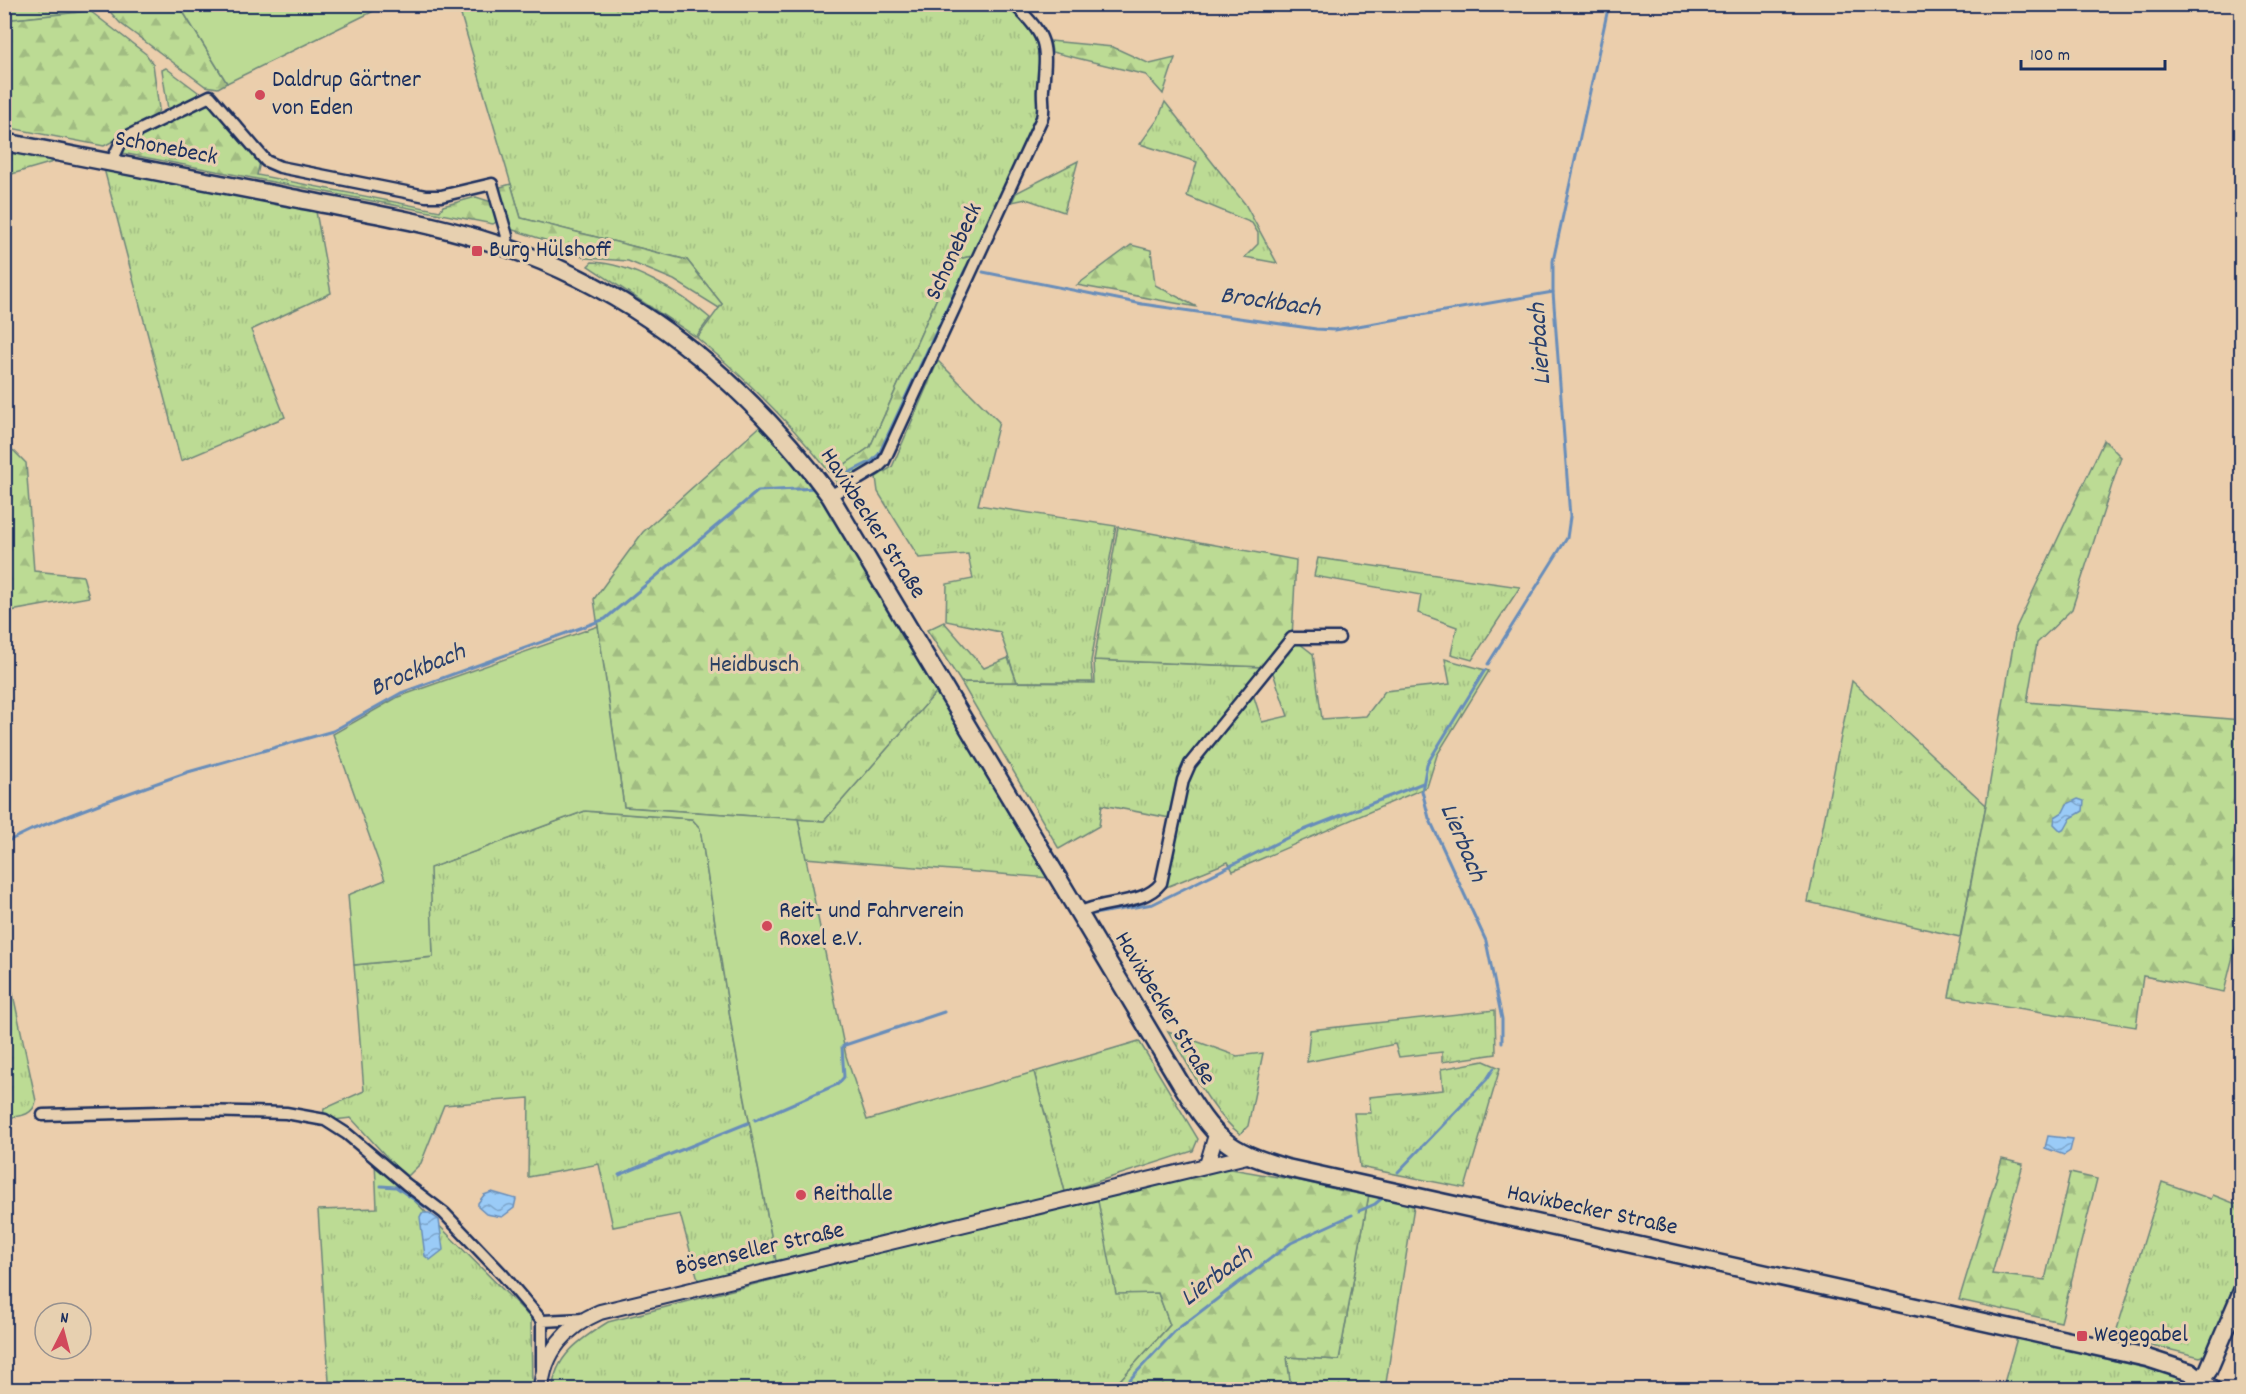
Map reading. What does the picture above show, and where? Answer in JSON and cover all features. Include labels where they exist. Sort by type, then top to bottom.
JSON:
[{"type":"main road","name":"Schonebeck","points":[[4,141],[318,203]]},
{"type":"main road","name":"Havixbecker Straße","points":[[318,203],[453,231],[504,246],[558,268],[604,291],[655,322],[696,352],[742,392],[797,452],[830,496],[1200,1115],[1216,1135],[1247,1156],[1287,1168],[2147,1358],[2182,1368],[2208,1384]]},
{"type":"main road","points":[[2208,1384],[2208,1371],[2241,1291]]},
{"type":"street","name":"Schonebeck","points":[[830,496],[865,476],[884,461],[1042,118],[1045,108],[1042,93],[1046,53],[1044,42],[1036,28],[1014,4]]},
{"type":"street","points":[[111,163],[120,144],[128,136],[210,96],[266,160],[280,167],[426,196],[441,196],[492,184],[507,236],[504,246]]},
{"type":"street","name":"Havixbecker Straße","points":[[1079,913],[1096,905],[1138,898],[1153,893],[1161,883],[1183,780],[1190,764],[1292,638],[1339,638]]},
{"type":"street","points":[[43,1115],[210,1111],[286,1113],[325,1119],[347,1134],[444,1213],[503,1275],[542,1321],[542,1383]]},
{"type":"street","points":[[1207,1165],[1216,1135]]},
{"type":"street","name":"Bösenseller Straße","points":[[542,1383],[557,1343],[574,1325],[584,1319],[628,1305],[1247,1156]]},
{"type":"street","points":[[542,1321],[584,1319]]},
{"type":"green space","points":[[1006,4],[1033,29],[1042,44],[1040,110],[972,256],[954,260],[870,447],[831,474],[768,403],[697,338],[722,304],[687,260],[521,218],[458,5]]},
{"type":"green space","points":[[4,5],[83,5],[90,11],[5,20]]},
{"type":"green space","points":[[104,5],[179,5],[227,83],[218,88],[205,86],[120,23]]},
{"type":"green space","points":[[179,5],[386,5],[227,83]]},
{"type":"green space","points":[[90,11],[146,54],[153,64],[159,109],[156,118],[104,146],[5,127],[4,20]]},
{"type":"green space","points":[[1050,41],[1113,47],[1150,64],[1175,58],[1163,94],[1146,75],[1052,52]]},
{"type":"green space","points":[[166,68],[198,92],[198,97],[172,111],[168,109],[162,70]]},
{"type":"green space","points":[[1165,102],[1245,204],[1277,263],[1245,257],[1258,244],[1258,233],[1252,223],[1187,196],[1197,162],[1140,144],[1158,119]]},
{"type":"green space","points":[[205,104],[212,106],[261,158],[257,175],[440,211],[443,206],[476,197],[492,202],[499,220],[493,224],[122,153],[122,147]]},
{"type":"green space","points":[[5,146],[67,158],[5,176]]},
{"type":"green space","points":[[1078,161],[1064,212],[1026,199],[1012,202],[1016,193]]},
{"type":"green space","points":[[103,165],[315,206],[331,293],[251,330],[285,417],[181,461]]},
{"type":"green space","points":[[511,184],[521,218],[687,260],[722,304],[719,308],[674,280],[628,261],[586,258],[551,242],[510,229],[497,188]]},
{"type":"green space","points":[[1131,245],[1151,250],[1155,285],[1197,307],[1077,285]]},
{"type":"green space","points":[[972,256],[882,456],[875,466],[839,486],[831,474],[870,447],[954,260]]},
{"type":"green space","points":[[592,262],[623,268],[655,281],[685,299],[710,318],[696,337],[588,266]]},
{"type":"green space","points":[[938,361],[999,422],[978,505],[1116,526],[1091,661],[1093,682],[1017,682],[1000,632],[946,621],[947,584],[973,579],[968,554],[919,558],[878,492],[876,477],[892,467]]},
{"type":"green space","name":"Heidbusch","points":[[765,422],[827,499],[940,688],[824,821],[624,807],[594,599],[643,532]]},
{"type":"green space","points":[[2104,440],[2121,457],[2072,609],[2037,643],[2027,702],[2241,720],[2241,925],[2224,992],[2143,976],[2136,1027],[1949,997],[1986,805],[2016,628]]},
{"type":"green space","points":[[5,448],[14,451],[26,463],[34,571],[83,576],[89,597],[5,612]]},
{"type":"green space","points":[[1118,527],[1296,560],[1292,638],[1265,667],[1094,660]]},
{"type":"green space","points":[[1318,558],[1520,587],[1472,660],[1451,654],[1457,627],[1418,613],[1421,595],[1314,576]]},
{"type":"green space","points":[[944,622],[984,668],[1008,658],[1017,682],[961,682],[927,630]]},
{"type":"green space","name":"Reit- und Fahrverein Roxel e.V.","points":[[598,626],[624,807],[798,819],[846,1056],[867,1120],[1034,1072],[1065,1192],[777,1266],[734,1042],[700,828],[692,819],[585,811],[430,868],[433,957],[354,965],[348,895],[385,880],[333,734],[398,697]]},
{"type":"green space","points":[[1295,640],[1313,654],[1322,719],[1366,716],[1385,691],[1450,684],[1445,659],[1489,671],[1437,755],[1427,787],[1233,871],[1228,862],[1159,890],[1194,766],[1253,694],[1262,722],[1288,716],[1272,670]]},
{"type":"green space","points":[[1094,660],[1265,667],[1185,762],[1178,778],[1170,818],[1102,805],[1099,826],[1059,849],[961,682],[1095,683]]},
{"type":"green space","points":[[1852,681],[1986,805],[1960,937],[1808,902]]},
{"type":"green space","points":[[940,688],[1049,878],[805,858],[798,819],[824,821]]},
{"type":"green space","points":[[585,811],[692,819],[700,828],[734,1042],[777,1266],[699,1283],[680,1214],[613,1227],[599,1164],[528,1177],[529,1098],[444,1105],[421,1163],[406,1178],[351,1118],[334,1120],[323,1116],[324,1109],[364,1091],[354,965],[433,957],[429,868]]},
{"type":"green space","points":[[5,957],[36,1101],[28,1113],[5,1118]]},
{"type":"green space","points":[[1495,1010],[1496,1054],[1442,1062],[1442,1052],[1399,1057],[1395,1044],[1307,1062],[1310,1030]]},
{"type":"green space","points":[[1168,1031],[1237,1056],[1263,1053],[1248,1126],[1240,1134],[1209,1100]]},
{"type":"green space","points":[[1139,1041],[1198,1139],[1193,1151],[1065,1192],[1034,1072]]},
{"type":"green space","points":[[1484,1061],[1500,1068],[1465,1188],[1360,1167],[1354,1113],[1371,1113],[1369,1097],[1443,1090],[1441,1069]]},
{"type":"green space","points":[[2002,1159],[2023,1164],[1992,1274],[2045,1280],[2070,1173],[2097,1179],[2061,1322],[1959,1300]]},
{"type":"green space","points":[[375,1161],[531,1318],[532,1389],[430,1390],[329,1381],[318,1210],[377,1208]]},
{"type":"green space","points":[[1220,1167],[1301,1181],[1347,1192],[1369,1194],[1339,1360],[1287,1357],[1291,1389],[1112,1389],[1170,1325],[1158,1293],[1116,1294],[1097,1196]]},
{"type":"green space","points":[[2162,1182],[2211,1199],[2213,1195],[2241,1206],[2241,1269],[2205,1355],[2200,1357],[2115,1336]]},
{"type":"green space","points":[[1369,1194],[1406,1201],[1414,1206],[1385,1389],[1291,1389],[1287,1357],[1339,1360]]},
{"type":"green space","points":[[1097,1196],[1158,1293],[1170,1325],[1112,1389],[553,1390],[554,1378],[564,1358],[579,1342],[608,1322]]},
{"type":"green space","points":[[2017,1338],[2180,1376],[2175,1389],[2002,1390]]},
{"type":"water","points":[[2078,799],[2084,801],[2083,811],[2071,818],[2065,829],[2061,831],[2054,824],[2055,817],[2063,812],[2067,804]]},
{"type":"water","points":[[2048,1136],[2073,1139],[2070,1151],[2064,1155],[2045,1148]]},
{"type":"water","points":[[492,1192],[516,1199],[514,1208],[502,1217],[486,1214],[478,1207],[478,1203],[484,1195]]},
{"type":"water","points":[[422,1213],[429,1213],[439,1220],[443,1250],[430,1260],[425,1256],[420,1217]]},
{"type":"waterway","name":"Lierbach","points":[[1488,664],[1567,538],[1570,517],[1553,292],[1553,261],[1609,4]]},
{"type":"waterway","name":"Brockbach","points":[[840,477],[872,461],[879,454],[966,268]]},
{"type":"waterway","name":"Brockbach","points":[[983,272],[1142,304],[1335,330],[1553,292]]},
{"type":"waterway","name":"Brockbach","points":[[4,843],[31,830],[188,772],[333,731],[401,693],[605,619],[758,491],[816,488]]},
{"type":"waterway","name":"Lierbach","points":[[1485,670],[1427,764],[1422,791],[1429,818],[1486,941],[1502,1019],[1502,1042]]},
{"type":"waterway","points":[[1094,914],[1153,904],[1299,832],[1423,783]]},
{"type":"waterway","points":[[755,1120],[838,1084],[844,1077],[842,1047],[845,1045],[944,1012]]},
{"type":"waterway","name":"Lierbach","points":[[1398,1172],[1487,1079],[1494,1068]]},
{"type":"waterway","points":[[619,1175],[748,1123]]},
{"type":"waterway","points":[[381,1186],[396,1187],[431,1211]]},
{"type":"waterway","name":"Lierbach","points":[[1359,1211],[1381,1199]]},
{"type":"waterway","name":"Lierbach","points":[[1120,1390],[1175,1331],[1291,1243],[1352,1215]]},
{"type":"place","name":"Daldrup Gärtner von Eden","points":[[260,95]]},
{"type":"place","name":"Burg Hülshoff","points":[[477,251]]},
{"type":"place","name":"Reit- und Fahrverein Roxel e.V.","points":[[767,926]]},
{"type":"place","name":"Reithalle","points":[[801,1195]]},
{"type":"place","name":"Wegegabel","points":[[2082,1336]]}]
